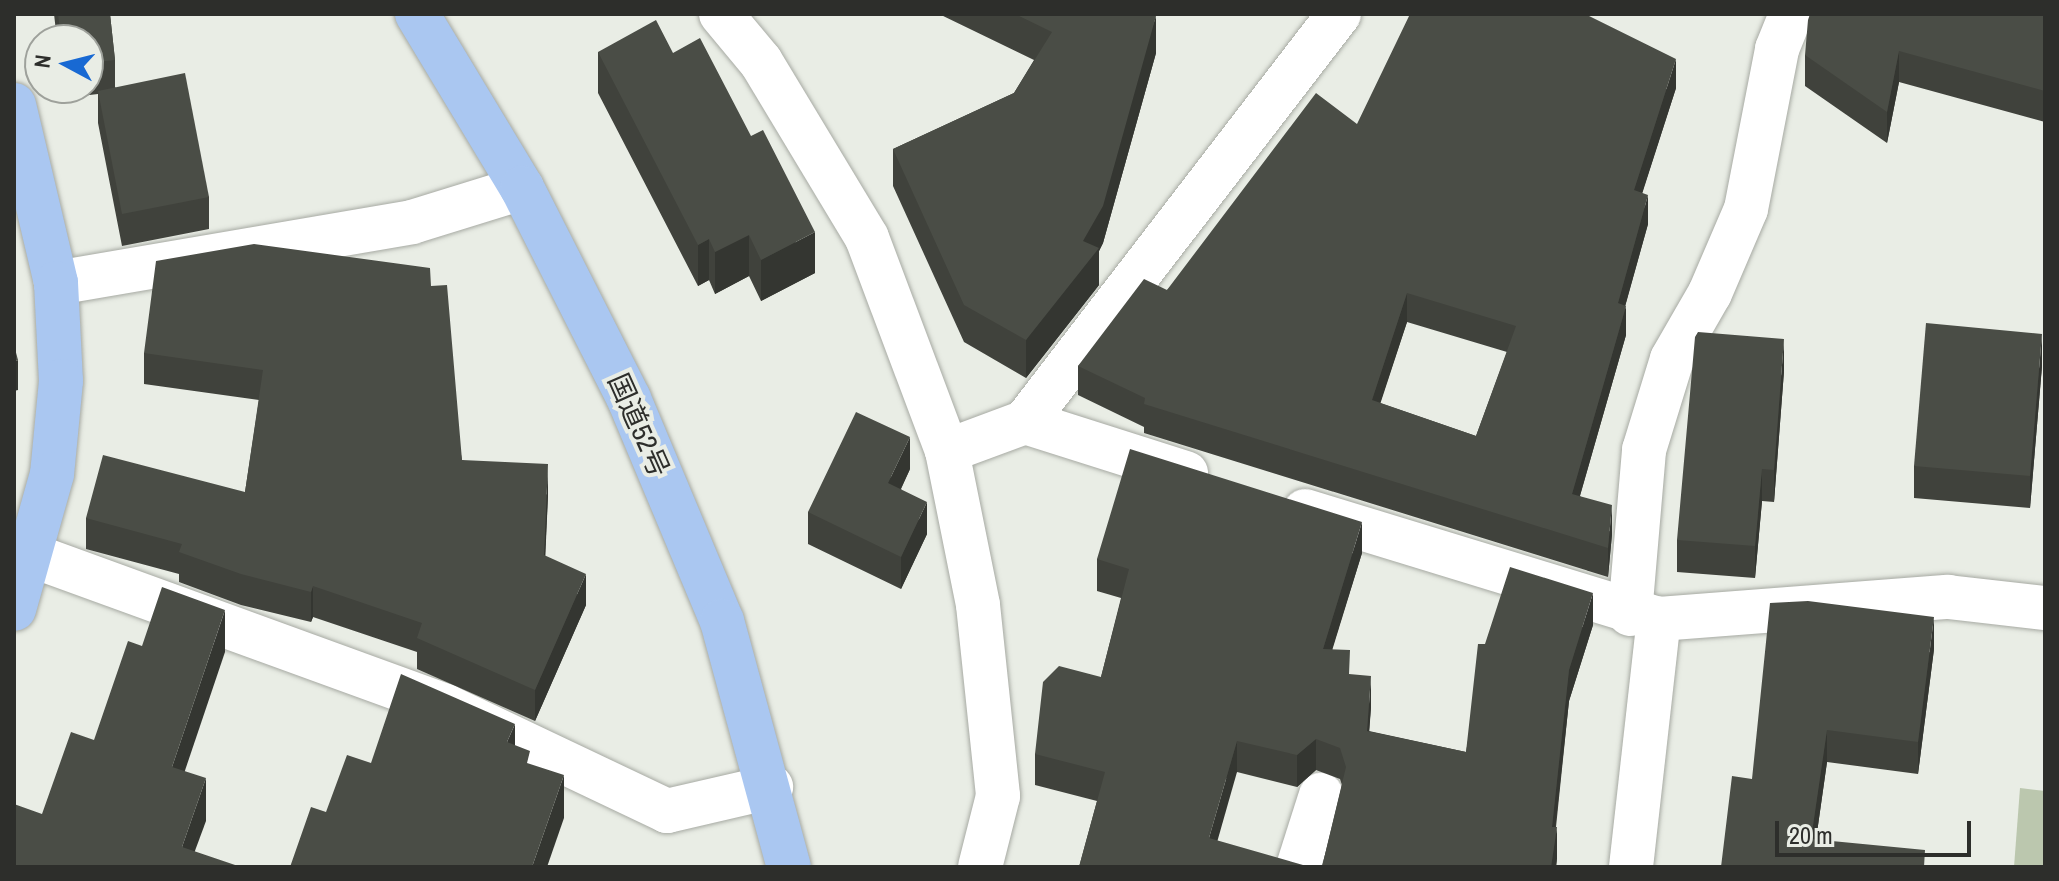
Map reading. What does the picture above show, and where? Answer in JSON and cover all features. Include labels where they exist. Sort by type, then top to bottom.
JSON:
[{"type":"highway","name":"国道52号","points":[[417,14],[522,188],[629,399],[710,593],[771,787],[789,867]]},
{"type":"highway","points":[[14,105],[56,283],[61,381],[52,474],[14,609]]},
{"type":"street","points":[[721,14],[761,62],[867,238],[947,451],[978,605],[998,796],[980,867]]},
{"type":"street","points":[[947,451],[1025,422],[1339,14]]},
{"type":"street","points":[[1631,867],[1645,616],[1644,450],[1672,359],[1710,293],[1746,209],[1777,49],[1791,14]]},
{"type":"street","points":[[56,283],[412,222],[522,188]]},
{"type":"street","points":[[1025,422],[1222,485]]},
{"type":"street","points":[[1267,499],[1645,616],[1948,597],[2045,608]]},
{"type":"street","points":[[31,555],[446,706],[667,811],[771,787]]},
{"type":"street","points":[[1298,867],[1321,795]]},
{"type":"green space","points":[[2020,788],[2045,791],[2045,867],[2014,867]]},
{"type":"building","points":[[58,14],[110,14],[115,60],[104,61],[104,24],[59,24]]},
{"type":"building","points":[[1015,14],[1156,16],[1103,206],[1083,241],[1099,248],[1026,340],[964,305],[893,149],[1014,93],[1052,32]]},
{"type":"building","points":[[1410,14],[1585,14],[1676,59],[1634,190],[1648,195],[1618,303],[1626,306],[1572,494],[1612,505],[1608,548],[1144,404],[1145,398],[1078,366],[1144,279],[1167,290],[1316,93],[1357,124]],"holes":[[[1407,293],[1516,326],[1476,436],[1372,400]]]},
{"type":"building","points":[[1810,14],[2045,14],[2045,91],[1899,51],[1887,112],[1805,55]]},
{"type":"building","points":[[656,20],[673,53],[700,38],[751,136],[763,130],[815,232],[761,260],[749,235],[715,252],[709,239],[698,245],[598,52]]},
{"type":"building","points":[[185,73],[209,197],[122,214],[101,104],[104,104],[104,90]]},
{"type":"building","points":[[254,244],[430,268],[431,286],[447,285],[462,460],[548,464],[544,555],[586,574],[535,690],[417,638],[422,623],[313,586],[311,592],[241,574],[179,552],[182,544],[86,518],[103,455],[245,492],[263,370],[144,353],[156,261]]},
{"type":"building","points":[[1926,323],[2042,334],[2030,476],[1914,466]]},
{"type":"building","points":[[1698,332],[1784,339],[1774,470],[1762,469],[1755,546],[1677,540],[1695,337]]},
{"type":"building","points":[[856,412],[910,437],[888,483],[927,502],[901,557],[808,512]]},
{"type":"building","points":[[1130,449],[1362,522],[1323,649],[1350,650],[1349,674],[1371,676],[1367,731],[1466,752],[1478,644],[1485,644],[1510,567],[1593,593],[1569,670],[1552,827],[1557,827],[1551,867],[1322,867],[1346,767],[1340,748],[1316,739],[1297,755],[1237,741],[1209,838],[1310,867],[1079,867],[1105,772],[1035,754],[1043,682],[1059,666],[1101,677],[1129,569],[1097,559]]},
{"type":"building","points":[[162,587],[225,610],[172,767],[206,778],[182,847],[241,867],[14,867],[14,804],[42,814],[71,732],[94,740],[128,641],[142,646]]},
{"type":"building","points":[[1808,601],[1934,617],[1918,742],[1827,730],[1811,839],[1925,850],[1924,867],[1721,867],[1732,776],[1752,779],[1770,603]]},
{"type":"building","points":[[401,674],[515,724],[507,742],[530,751],[527,763],[564,775],[532,867],[290,867],[311,807],[326,812],[347,755],[371,763]]}]
